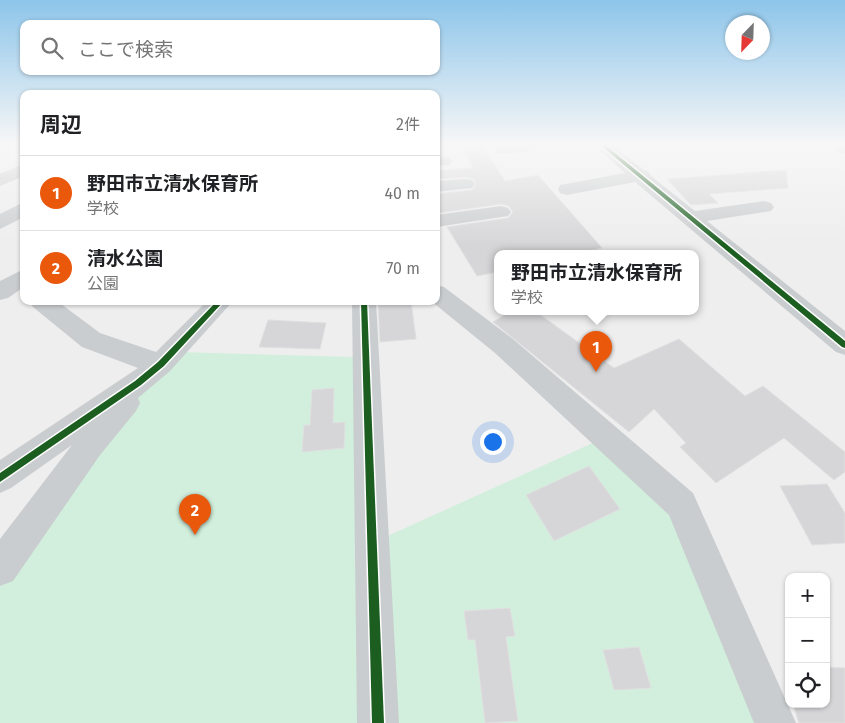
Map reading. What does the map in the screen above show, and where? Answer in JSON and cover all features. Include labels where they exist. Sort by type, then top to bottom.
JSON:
[{"type":"street","points":[[567,189],[632,178]]},
{"type":"street","points":[[644,178],[845,345]]},
{"type":"street","points":[[440,187],[466,184]]},
{"type":"street","points":[[692,217],[764,207]]},
{"type":"street","points":[[0,223],[20,210]]},
{"type":"street","points":[[440,220],[501,212]]},
{"type":"street","points":[[440,296],[504,346],[681,504],[776,723]]},
{"type":"street","points":[[46,305],[91,340],[128,355],[161,364]]},
{"type":"street","points":[[0,478],[138,383],[161,364],[218,305]]},
{"type":"street","points":[[364,305],[378,723]]},
{"type":"street","points":[[0,568],[88,446],[130,398],[138,383]]},
{"type":"green space","points":[[179,352],[353,357],[359,549],[597,441],[676,514],[763,723],[0,723],[0,581],[40,522],[155,376]]},
{"type":"building","points":[[469,178],[503,178],[505,181],[523,178],[540,178],[602,248],[592,250],[494,250],[494,273],[477,276],[447,227],[508,218],[513,212],[509,206],[501,204],[440,213],[440,194],[472,190],[476,185],[474,179]]},
{"type":"building","points":[[787,178],[788,188],[709,194],[718,203],[691,205],[667,179]]},
{"type":"building","points":[[378,305],[412,305],[416,339],[380,342]]},
{"type":"building","points":[[504,315],[541,315],[614,368],[679,339],[745,396],[763,386],[845,452],[845,472],[834,480],[784,438],[716,483],[680,447],[686,443],[654,409],[629,432],[493,322]]},
{"type":"building","points":[[268,320],[326,323],[320,349],[259,347]]},
{"type":"building","points":[[334,388],[333,423],[345,422],[344,448],[302,452],[304,425],[310,425],[312,390]]},
{"type":"building","points":[[589,466],[620,509],[554,541],[526,495]]},
{"type":"building","points":[[827,484],[845,513],[845,543],[812,545],[780,486]]},
{"type":"building","points":[[510,608],[515,636],[506,637],[518,721],[485,723],[475,640],[468,640],[464,611]]},
{"type":"building","points":[[639,647],[651,688],[614,690],[603,650]]},
{"type":"building","points":[[830,667],[845,668],[845,723],[799,723],[794,708],[830,708]]},
{"type":"cycle path","points":[[642,178],[845,345]]},
{"type":"cycle path","points":[[0,478],[138,383],[161,364],[217,305]]},
{"type":"cycle path","points":[[364,305],[378,723]]},
{"type":"place","name":"野田市立清水保育所","points":[[596,372]]},
{"type":"place","name":"清水公園","points":[[195,535]]}]
